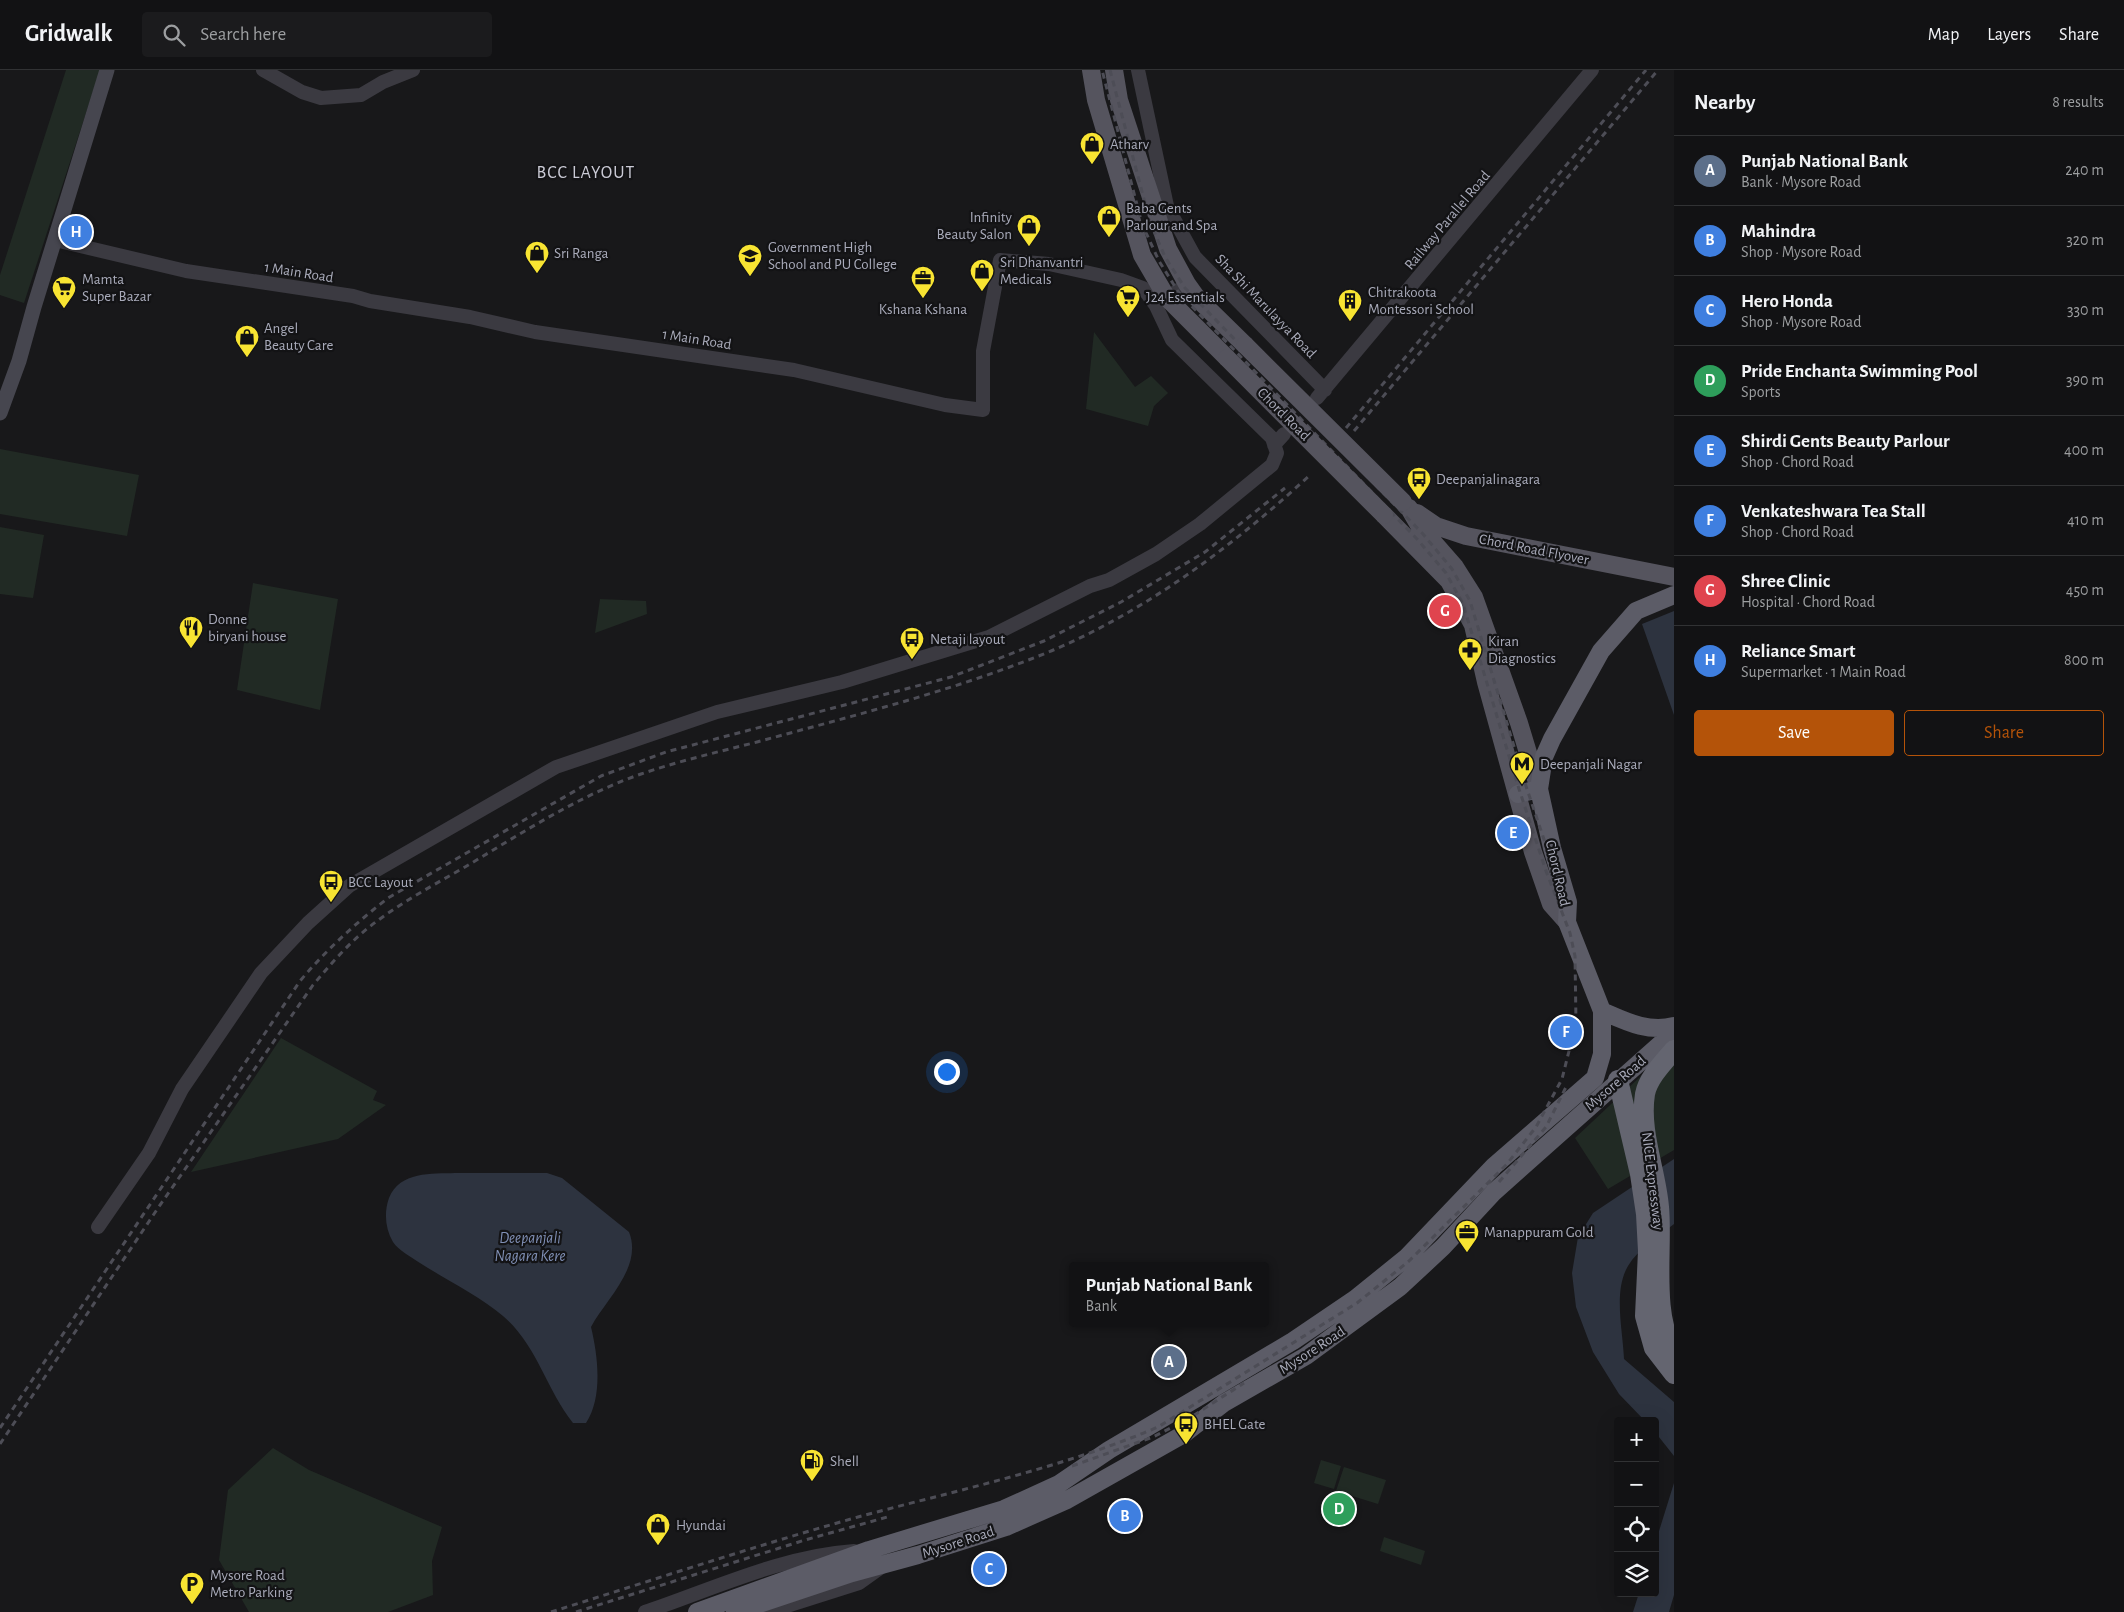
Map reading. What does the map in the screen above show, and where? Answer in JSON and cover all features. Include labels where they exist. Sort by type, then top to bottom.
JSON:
[{"type":"highway","points":[[1518,794],[1539,789],[1544,757],[1585,678],[1602,651],[1636,611],[1674,595]]},
{"type":"highway","name":"Chord Road","points":[[1539,789],[1552,848],[1568,902],[1567,922],[1602,1011]]},
{"type":"highway","points":[[1602,1011],[1631,1024],[1648,1028],[1674,1026]]},
{"type":"highway","name":"Mysore Road","points":[[697,1612],[869,1550],[1004,1509],[1059,1484],[1110,1450],[1293,1341],[1355,1299],[1407,1257],[1487,1173],[1595,1078],[1602,1054],[1602,1011]]},
{"type":"highway","name":"Mysore Road","points":[[735,1612],[852,1573],[883,1566],[1006,1527],[1067,1500],[1184,1434],[1224,1403],[1306,1356],[1400,1288],[1443,1247],[1494,1192],[1674,1032]]},
{"type":"highway","name":"NICE Expressway","points":[[1674,1050],[1647,1086],[1645,1096],[1647,1178],[1661,1313],[1668,1341],[1674,1349]]},
{"type":"highway","name":"NICE Expressway","points":[[1618,1080],[1647,1178]]},
{"type":"highway","name":"NICE Expressway","points":[[1654,1249],[1645,1316],[1654,1348],[1674,1374]]},
{"type":"main road","points":[[0,413],[19,361],[107,70]]},
{"type":"main road","name":"Chord Road","points":[[1092,70],[1096,100],[1142,255],[1162,302],[1227,358],[1449,581],[1473,625],[1494,678],[1503,743],[1518,794],[1551,904],[1567,922]]},
{"type":"main road","name":"Chord Road","points":[[1114,70],[1119,100],[1168,249],[1187,284],[1197,298],[1410,508]]},
{"type":"main road","points":[[1410,508],[1420,527],[1455,567],[1474,597],[1494,678],[1539,789]]},
{"type":"main road","name":"Chord Road Flyover","points":[[1410,508],[1436,526],[1466,536],[1674,577]]},
{"type":"street","points":[[263,70],[302,92],[321,98],[339,98],[361,95],[383,82],[413,70]]},
{"type":"street","name":"Sha Shi Marulayya Road","points":[[1138,70],[1167,206],[1195,257],[1321,394]]},
{"type":"street","name":"Railway Parallel Road","points":[[1321,394],[1592,70]]},
{"type":"street","name":"1 Main Road","points":[[55,240],[186,271],[353,296],[370,301],[470,317],[535,332],[794,370],[945,405],[983,410],[983,352],[1000,260],[1049,264],[1121,280],[1143,288],[1162,302]]},
{"type":"street","points":[[98,1227],[149,1153],[182,1089],[261,973],[308,924],[349,886],[556,767],[716,712],[842,682],[989,637],[1075,594],[1109,580],[1156,554],[1200,524],[1272,465],[1277,453],[1272,438],[1172,340],[1162,302],[1187,284]]},
{"type":"street","points":[[1274,445],[1284,434]]},
{"type":"street","name":"Mysore Road","points":[[645,1612],[756,1572],[823,1553],[869,1550]]},
{"type":"street","name":"Mysore Road","points":[[768,1612],[860,1583],[883,1566]]},
{"type":"shaded area","points":[[66,70],[100,70],[24,303],[0,295],[0,275]]},
{"type":"shaded area","points":[[1094,332],[1135,387],[1151,376],[1168,393],[1154,406],[1148,426],[1086,409]]},
{"type":"shaded area","points":[[0,449],[139,475],[127,536],[0,514]]},
{"type":"shaded area","points":[[0,527],[44,535],[33,598],[0,594]]},
{"type":"shaded area","points":[[253,583],[338,599],[320,710],[237,690]]},
{"type":"shaded area","points":[[600,599],[646,601],[647,614],[595,633]]},
{"type":"shaded area","points":[[281,1038],[377,1091],[373,1100],[386,1105],[338,1139],[191,1172]]},
{"type":"shaded area","points":[[1674,1045],[1674,1150],[1608,1189],[1575,1138]]},
{"type":"shaded area","points":[[273,1448],[309,1470],[442,1527],[432,1561],[433,1595],[388,1612],[249,1612],[219,1560],[228,1490]]},
{"type":"shaded area","points":[[1321,1460],[1341,1466],[1334,1489],[1314,1483]]},
{"type":"shaded area","points":[[1344,1467],[1386,1480],[1378,1504],[1336,1491]]},
{"type":"shaded area","points":[[1384,1537],[1425,1551],[1421,1565],[1380,1551]]},
{"type":"water","points":[[1674,611],[1674,715],[1642,624]]},
{"type":"water","points":[[1674,1159],[1674,1224],[1649,1243],[1628,1266],[1623,1276],[1621,1287],[1620,1311],[1624,1359],[1674,1402],[1674,1456],[1659,1437],[1659,1417],[1641,1417],[1619,1394],[1593,1352],[1576,1307],[1572,1273],[1578,1237],[1593,1213]]},
{"type":"water","name":"Deepanjali Nagara Kere","points":[[547,1173],[562,1178],[629,1232],[632,1245],[631,1258],[627,1270],[591,1327],[596,1351],[598,1376],[595,1401],[586,1423],[573,1423],[555,1396],[524,1340],[503,1316],[474,1295],[409,1256],[393,1242],[388,1231],[386,1209],[394,1189],[409,1178],[427,1174]]},
{"type":"water","points":[[1674,1483],[1674,1595],[1669,1612],[1633,1612],[1638,1597],[1659,1597],[1659,1531]]},
{"type":"water","points":[[1324,1499],[1357,1509],[1353,1520],[1321,1510]]},
{"type":"railway","points":[[551,1612],[819,1528],[1085,1455],[1158,1427],[1357,1303],[1409,1261],[1507,1164],[1536,1127],[1562,1079],[1576,1023],[1575,956],[1570,933],[1546,871],[1519,789],[1463,604],[1446,573],[1417,539],[1179,293],[1159,261],[1142,224],[1102,70]]},
{"type":"railway","points":[[1110,70],[1150,222],[1165,257],[1185,288],[1423,534],[1452,569],[1470,601],[1526,786],[1558,881]]},
{"type":"railway","points":[[1346,428],[1646,70]]},
{"type":"railway","points":[[1354,431],[1658,70]]},
{"type":"railway","points":[[0,1444],[158,1208],[313,985],[346,948],[379,919],[551,816],[618,783],[670,765],[942,690],[1015,665],[1087,635],[1156,596],[1188,574],[1251,526],[1310,475]]},
{"type":"railway","points":[[0,1428],[300,981],[342,937],[388,898],[601,776],[666,752],[951,677],[1044,641],[1121,602],[1205,552],[1285,488]]},
{"type":"railway","points":[[1499,1182],[1546,1127],[1567,1085]]},
{"type":"railway","points":[[1072,1466],[1153,1437],[1188,1419],[1244,1383]]},
{"type":"railway","points":[[576,1612],[805,1540],[891,1516]]},
{"type":"place","name":"Atharv","points":[[1092,165]]},
{"type":"place","name":"Reliance Smart","points":[[76,232]]},
{"type":"place","name":"Baba Gents Parlour and Spa","points":[[1109,238]]},
{"type":"place","name":"Infinity Beauty Salon","points":[[1029,247]]},
{"type":"place","name":"Sri Ranga","points":[[537,274]]},
{"type":"place","name":"Government High School and PU College","points":[[750,277]]},
{"type":"place","name":"Sri Dhanvantri Medicals","points":[[982,292]]},
{"type":"place","name":"Kshana Kshana","points":[[923,299]]},
{"type":"place","name":"Mamta Super Bazar","points":[[64,309]]},
{"type":"place","name":"J24 Essentials","points":[[1128,318]]},
{"type":"place","name":"Chitrakoota Montessori School","points":[[1350,322]]},
{"type":"place","name":"Angel Beauty Care","points":[[247,358]]},
{"type":"place","name":"Deepanjalinagara","points":[[1419,500]]},
{"type":"place","name":"Shree Clinic","points":[[1445,611]]},
{"type":"place","name":"Donne biryani house","points":[[191,649]]},
{"type":"place","name":"Netaji layout","points":[[912,660]]},
{"type":"place","name":"Kiran Diagnostics","points":[[1470,671]]},
{"type":"place","name":"Deepanjali Nagar","points":[[1522,785]]},
{"type":"place","name":"Shirdi Gents Beauty Parlour","points":[[1513,833]]},
{"type":"place","name":"BCC Layout","points":[[331,903]]},
{"type":"place","name":"Venkateshwara Tea Stall","points":[[1566,1032]]},
{"type":"place","name":"Manappuram Gold","points":[[1467,1253]]},
{"type":"place","name":"Punjab National Bank","points":[[1169,1362]]},
{"type":"place","name":"BHEL Gate","points":[[1186,1445]]},
{"type":"place","name":"Shell","points":[[812,1482]]},
{"type":"place","name":"Pride Enchanta Swimming Pool","points":[[1339,1509]]},
{"type":"place","name":"Mahindra","points":[[1125,1516]]},
{"type":"place","name":"Hyundai","points":[[658,1546]]},
{"type":"place","name":"Hero Honda","points":[[989,1569]]},
{"type":"place","name":"Mysore Road Metro Parking","points":[[192,1605]]},
{"type":"district","name":"BCC LAYOUT","points":[[586,172]]}]
